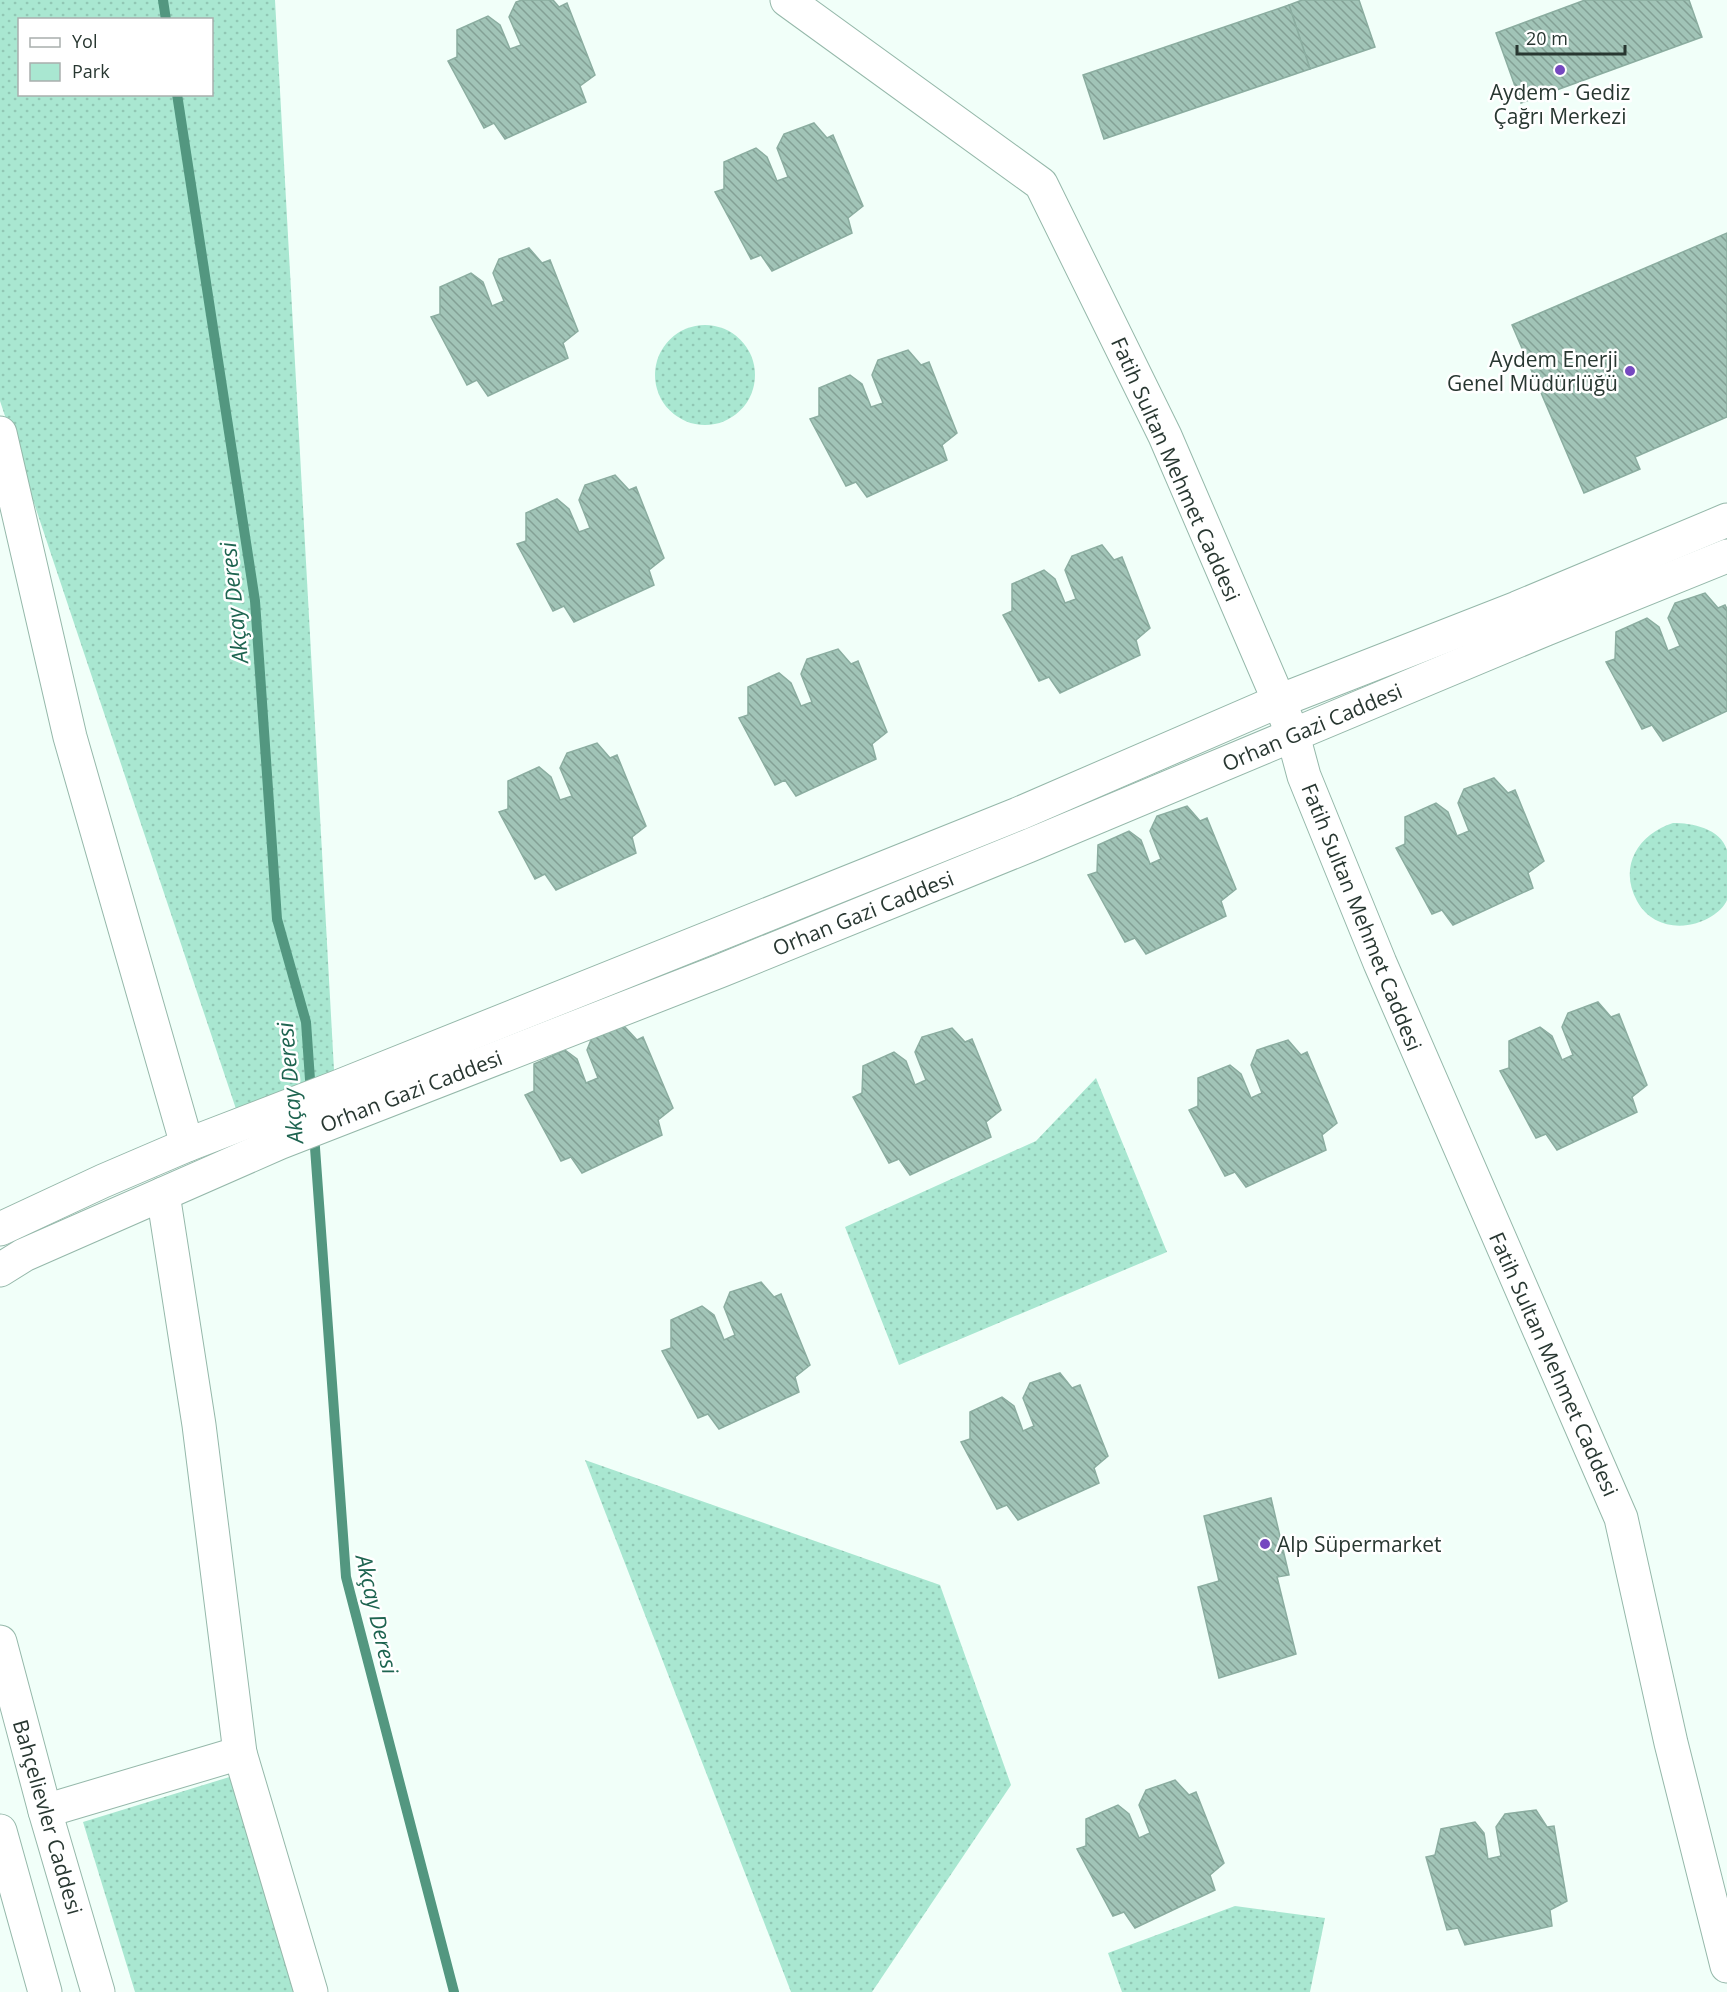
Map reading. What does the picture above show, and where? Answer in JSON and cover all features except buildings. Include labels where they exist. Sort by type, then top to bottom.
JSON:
[{"type":"street","name":"Fatih Sultan Mehmet Caddesi","points":[[787,0],[1041,184],[1165,436],[1293,735],[1304,776],[1380,963],[1621,1518],[1671,1743],[1727,1966]]},
{"type":"street","points":[[0,433],[70,737],[186,1145]]},
{"type":"street","name":"Orhan Gazi Caddesi","points":[[0,1229],[186,1145],[1018,814],[1279,701],[1517,608],[1727,520]]},
{"type":"street","name":"Orhan Gazi Caddesi","points":[[0,1270],[24,1256],[290,1138],[788,944],[1727,556]]},
{"type":"street","points":[[163,1194],[199,1425],[240,1753],[311,1992]]},
{"type":"street","name":"Bahçelievler Caddesi","points":[[0,1642],[45,1811],[98,1992]]},
{"type":"street","points":[[45,1811],[240,1753]]},
{"type":"street","points":[[0,1831],[5,1871],[45,1992]]},
{"type":"green space","points":[[0,0],[275,0],[335,1088],[241,1124],[0,401]]},
{"type":"green space","points":[[705,325],[724,329],[740,340],[751,356],[755,375],[751,394],[740,410],[724,421],[705,425],[686,421],[670,410],[659,394],[655,375],[659,356],[670,340],[686,329]]},
{"type":"green space","points":[[1673,823],[1697,826],[1712,832],[1718,836],[1727,850],[1726,902],[1712,916],[1681,926],[1661,922],[1644,910],[1637,901],[1630,875],[1631,863],[1642,843],[1650,835]]},
{"type":"green space","points":[[1096,1078],[1167,1252],[899,1365],[845,1227],[1036,1141]]},
{"type":"green space","points":[[585,1460],[940,1585],[1011,1785],[872,1992],[791,1992]]},
{"type":"green space","points":[[236,1775],[302,1992],[135,1992],[83,1822]]},
{"type":"green space","points":[[1235,1906],[1325,1918],[1310,1992],[1122,1992],[1108,1953]]},
{"type":"waterway","name":"Akçay Deresi","points":[[163,0],[166,18]]},
{"type":"waterway","name":"Akçay Deresi","points":[[177,96],[255,601],[277,919],[306,1022],[311,1094]]},
{"type":"waterway","name":"Akçay Deresi","points":[[314,1134],[346,1577],[454,1992]]},
{"type":"place","name":"Aydem - Gediz Çağrı Merkezi","points":[[1560,70]]},
{"type":"place","name":"Aydem Enerji Genel Müdürlüğü","points":[[1630,371]]},
{"type":"place","name":"Alp Süpermarket","points":[[1265,1544]]}]
